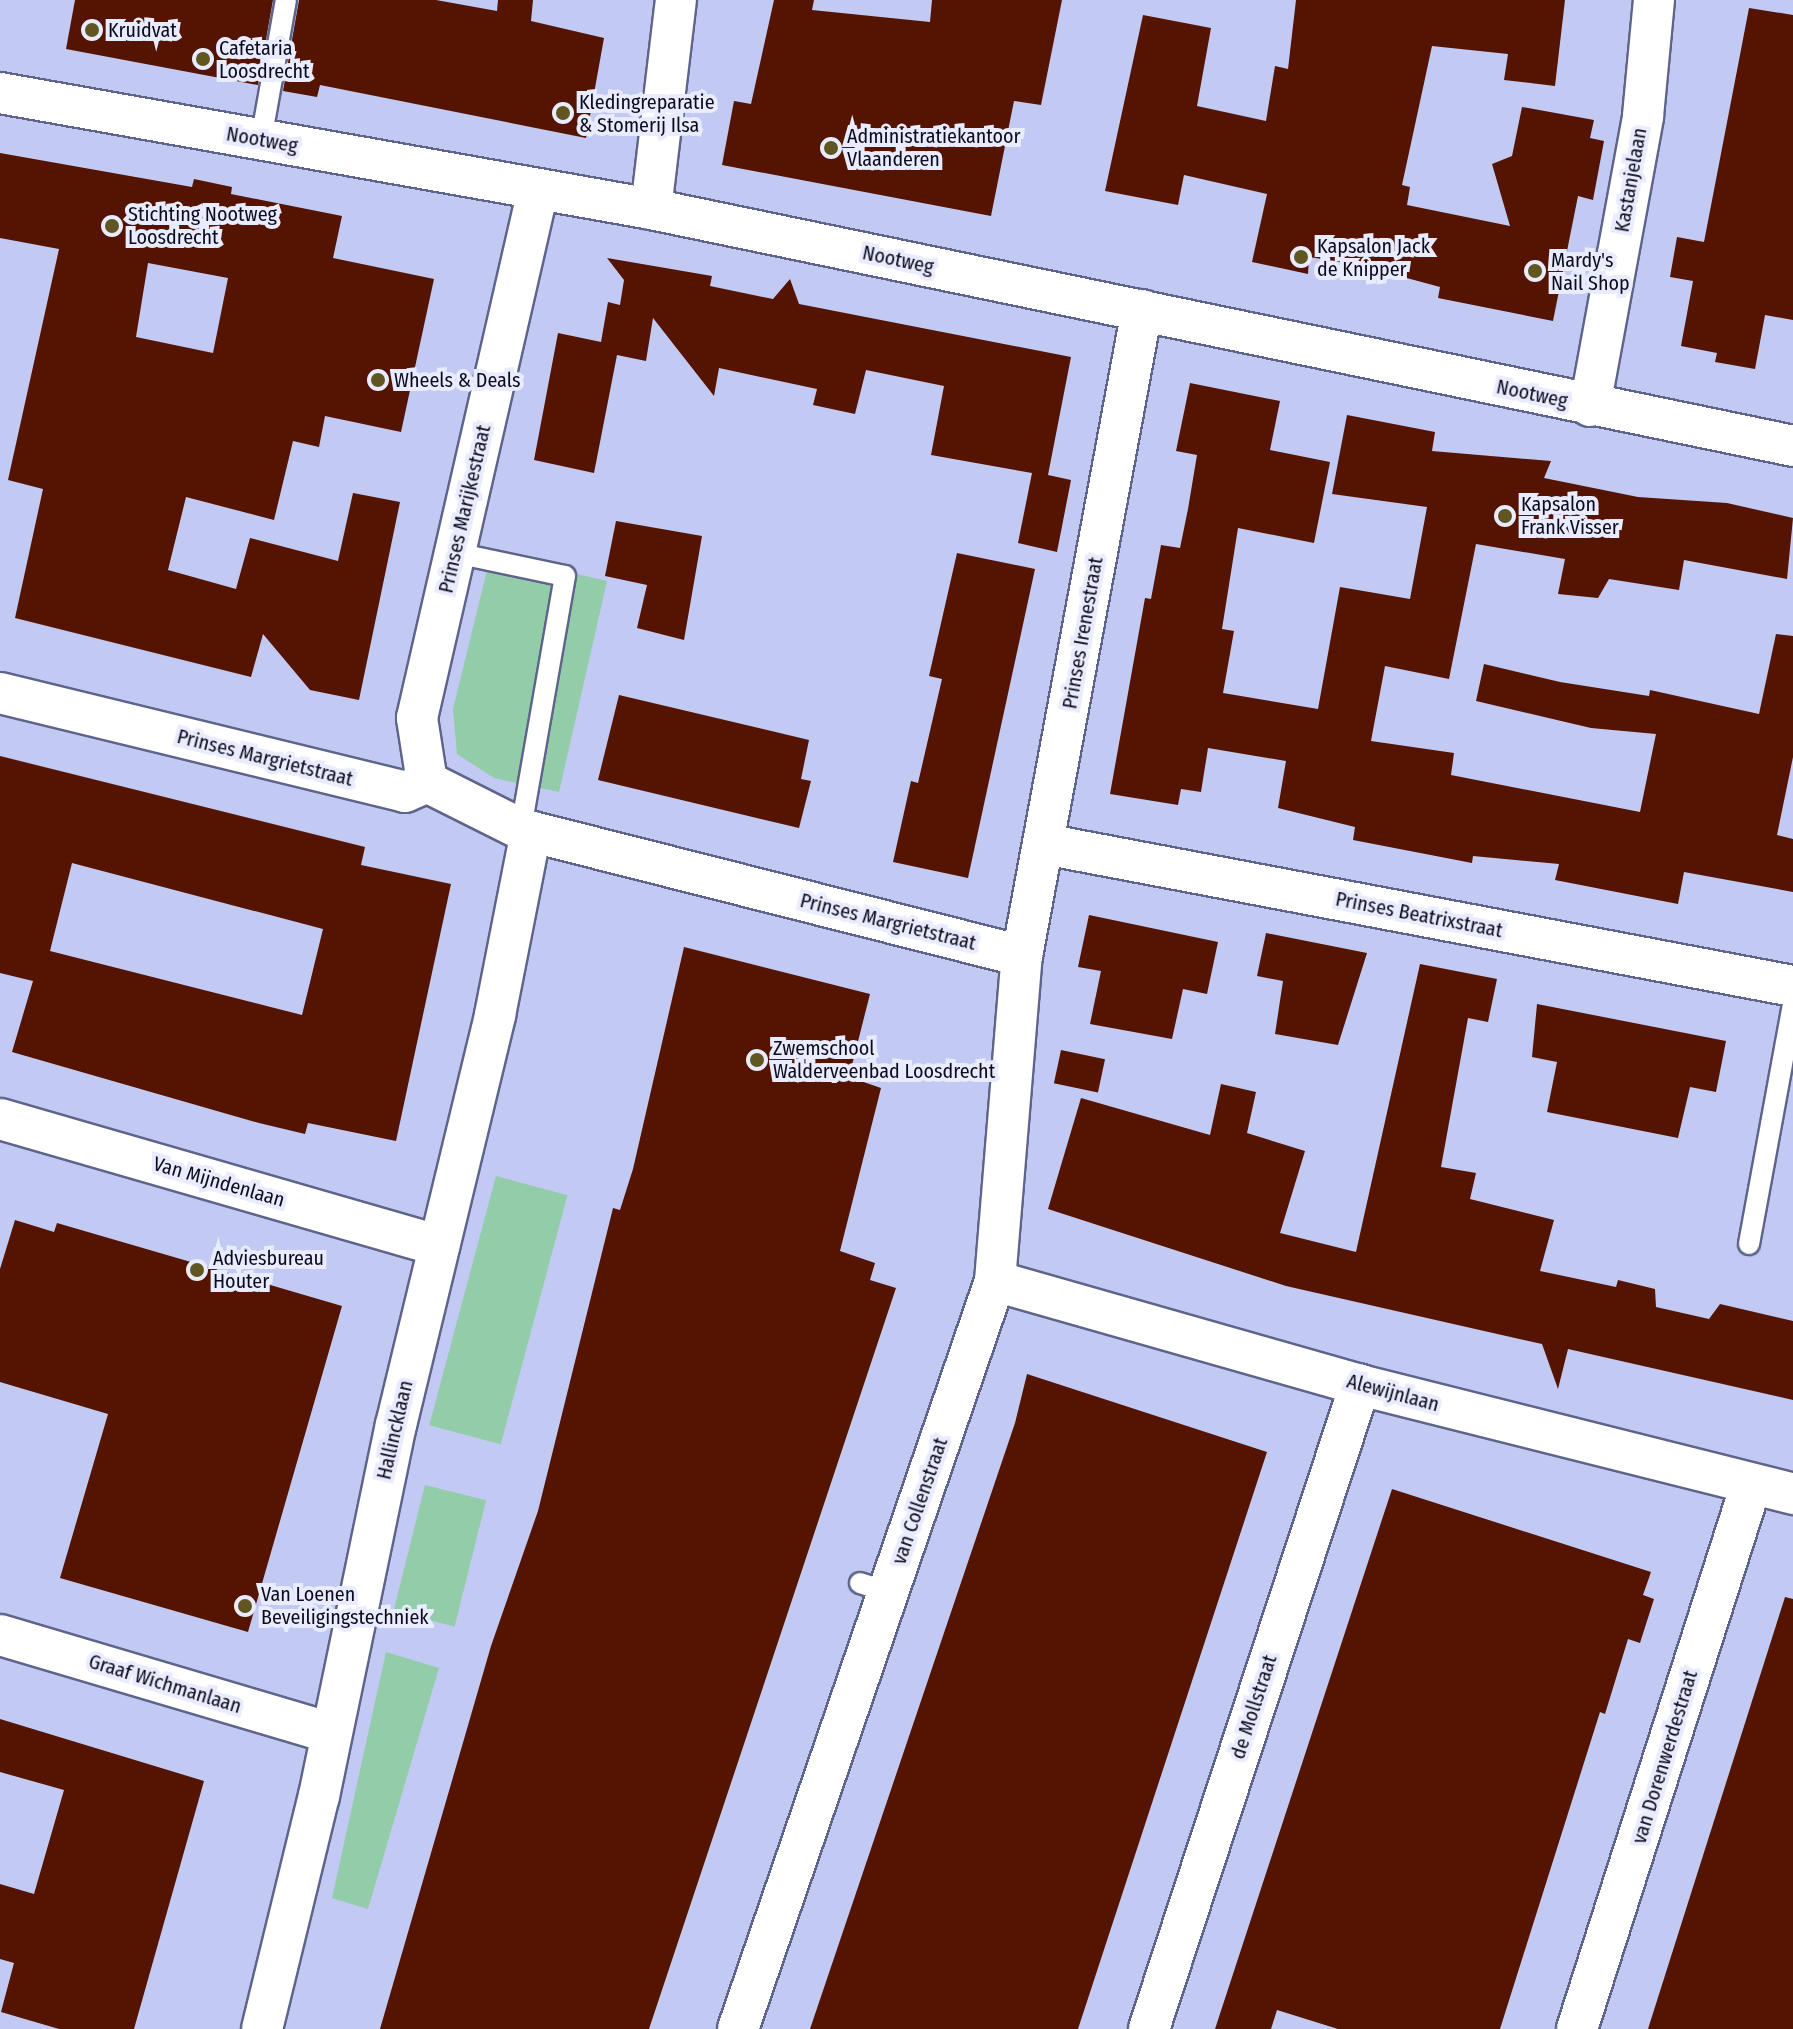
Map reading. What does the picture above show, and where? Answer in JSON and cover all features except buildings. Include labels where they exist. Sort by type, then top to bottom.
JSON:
[{"type":"street","points":[[651,209],[676,0]]},
{"type":"street","name":"Kastanjelaan","points":[[1590,406],[1643,116],[1654,0]]},
{"type":"street","name":"Nootweg","points":[[0,93],[651,209],[1793,446]]},
{"type":"street","name":"Prinses Marijkestraat","points":[[427,782],[417,718],[538,190]]},
{"type":"street","name":"Prinses Irenestraat","points":[[1022,956],[1142,310]]},
{"type":"street","name":"Prinses Margrietstraat","points":[[0,693],[405,792],[427,782],[526,830],[1022,956]]},
{"type":"street","name":"Hallincklaan","points":[[262,2029],[439,1246],[495,1015],[526,830]]},
{"type":"street","name":"Prinses Beatrixstraat","points":[[1044,844],[1793,986]]},
{"type":"street","name":"van Collenstraat","points":[[738,2029],[874,1587],[995,1281],[1022,956]]},
{"type":"street","name":"Van Mijndenlaan","points":[[0,1119],[439,1246]]},
{"type":"street","name":"Alewijnlaan","points":[[995,1281],[1360,1385],[1793,1494]]},
{"type":"street","name":"de Mollstraat","points":[[1149,2029],[1360,1385]]},
{"type":"street","name":"van Dorenwerdestraat","points":[[1577,2029],[1751,1485]]},
{"type":"street","name":"Graaf Wichmanlaan","points":[[0,1635],[331,1733]]},
{"type":"lane","points":[[261,140],[286,0]]},
{"type":"lane","points":[[456,553],[565,576],[526,830]]},
{"type":"lane","points":[[1749,1244],[1793,1004]]},
{"type":"green space","points":[[491,554],[607,581],[559,792],[494,778],[457,754],[453,709]]},
{"type":"green space","points":[[496,1176],[567,1195],[501,1444],[429,1425]]},
{"type":"green space","points":[[425,1485],[486,1500],[455,1626],[394,1611]]},
{"type":"green space","points":[[386,1652],[439,1668],[368,1909],[332,1898]]},
{"type":"place","name":"Kruidvat","points":[[92,30]]},
{"type":"place","name":"Cafetaria Loosdrecht","points":[[203,59]]},
{"type":"place","name":"Kledingreparatie & Stomerij Ilsa","points":[[563,113]]},
{"type":"place","name":"Administratiekantoor Vlaanderen","points":[[831,148]]},
{"type":"place","name":"Stichting Nootweg Loosdrecht","points":[[112,226]]},
{"type":"place","name":"Kapsalon Jack de Knipper","points":[[1301,257]]},
{"type":"place","name":"Mardy's Nail Shop","points":[[1535,271]]},
{"type":"place","name":"Wheels & Deals","points":[[378,380]]},
{"type":"place","name":"Kapsalon Frank Visser","points":[[1505,516]]},
{"type":"place","name":"Zwemschool Walderveenbad Loosdrecht","points":[[757,1060]]},
{"type":"place","name":"Adviesbureau Houter","points":[[197,1270]]},
{"type":"place","name":"Van Loenen Beveiligingstechniek","points":[[245,1606]]}]
